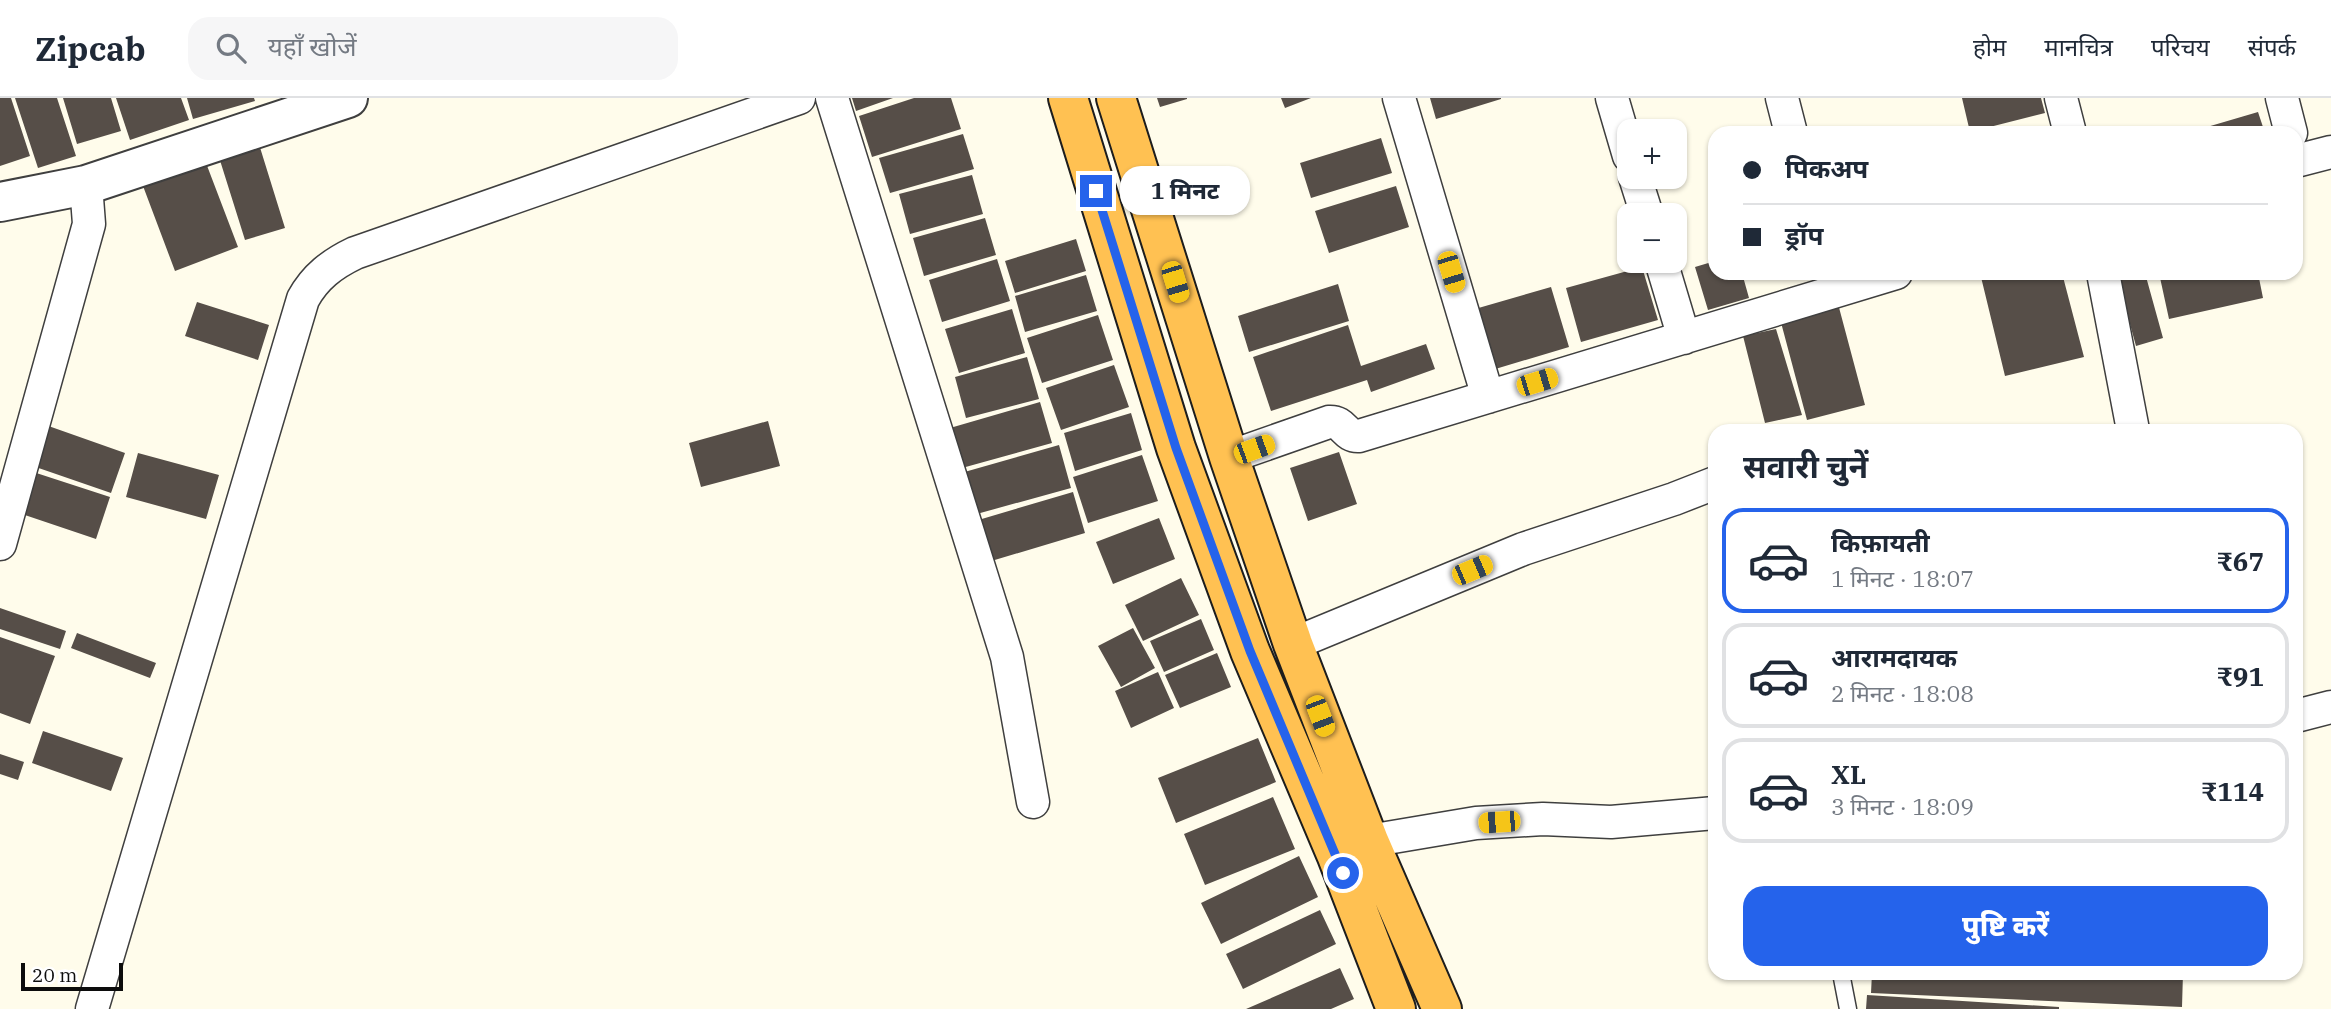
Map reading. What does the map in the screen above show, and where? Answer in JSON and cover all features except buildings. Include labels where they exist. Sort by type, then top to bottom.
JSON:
[{"type":"highway","points":[[1068,98],[1176,448],[1250,651],[1331,796],[1369,841],[1442,1009]]},
{"type":"highway","points":[[1116,98],[1229,457],[1293,644],[1358,911],[1396,1009]]},
{"type":"highway","points":[[1358,911],[1393,896]]},
{"type":"street","points":[[0,202],[86,185],[348,98]]},
{"type":"street","points":[[92,1009],[303,299],[311,285],[338,261],[355,253],[799,98]]},
{"type":"street","points":[[832,98],[1007,657],[1033,802]]},
{"type":"street","points":[[1399,98],[1489,397]]},
{"type":"street","points":[[1612,98],[1618,119]]},
{"type":"street","points":[[1782,98],[1789,126]]},
{"type":"street","points":[[2061,98],[2068,126]]},
{"type":"street","points":[[2282,98],[2289,126]]},
{"type":"street","points":[[2303,151],[2331,152]]},
{"type":"street","points":[[0,544],[89,224],[86,185]]},
{"type":"street","points":[[1665,273],[1684,338]]},
{"type":"street","points":[[1229,457],[1329,422],[1337,421],[1343,425],[1346,433],[1359,436],[1684,338],[1830,283],[1850,280]]},
{"type":"street","points":[[2104,280],[2132,424]]},
{"type":"street","points":[[1293,644],[1523,549],[1708,485]]},
{"type":"street","points":[[2303,714],[2331,707]]},
{"type":"street","points":[[1369,841],[1476,823],[1543,819],[1611,821],[1708,814]]},
{"type":"lane","points":[[1842,980],[1848,1009]]},
{"type":"route","points":[[1096,191],[1176,448],[1250,651],[1343,873]]}]
